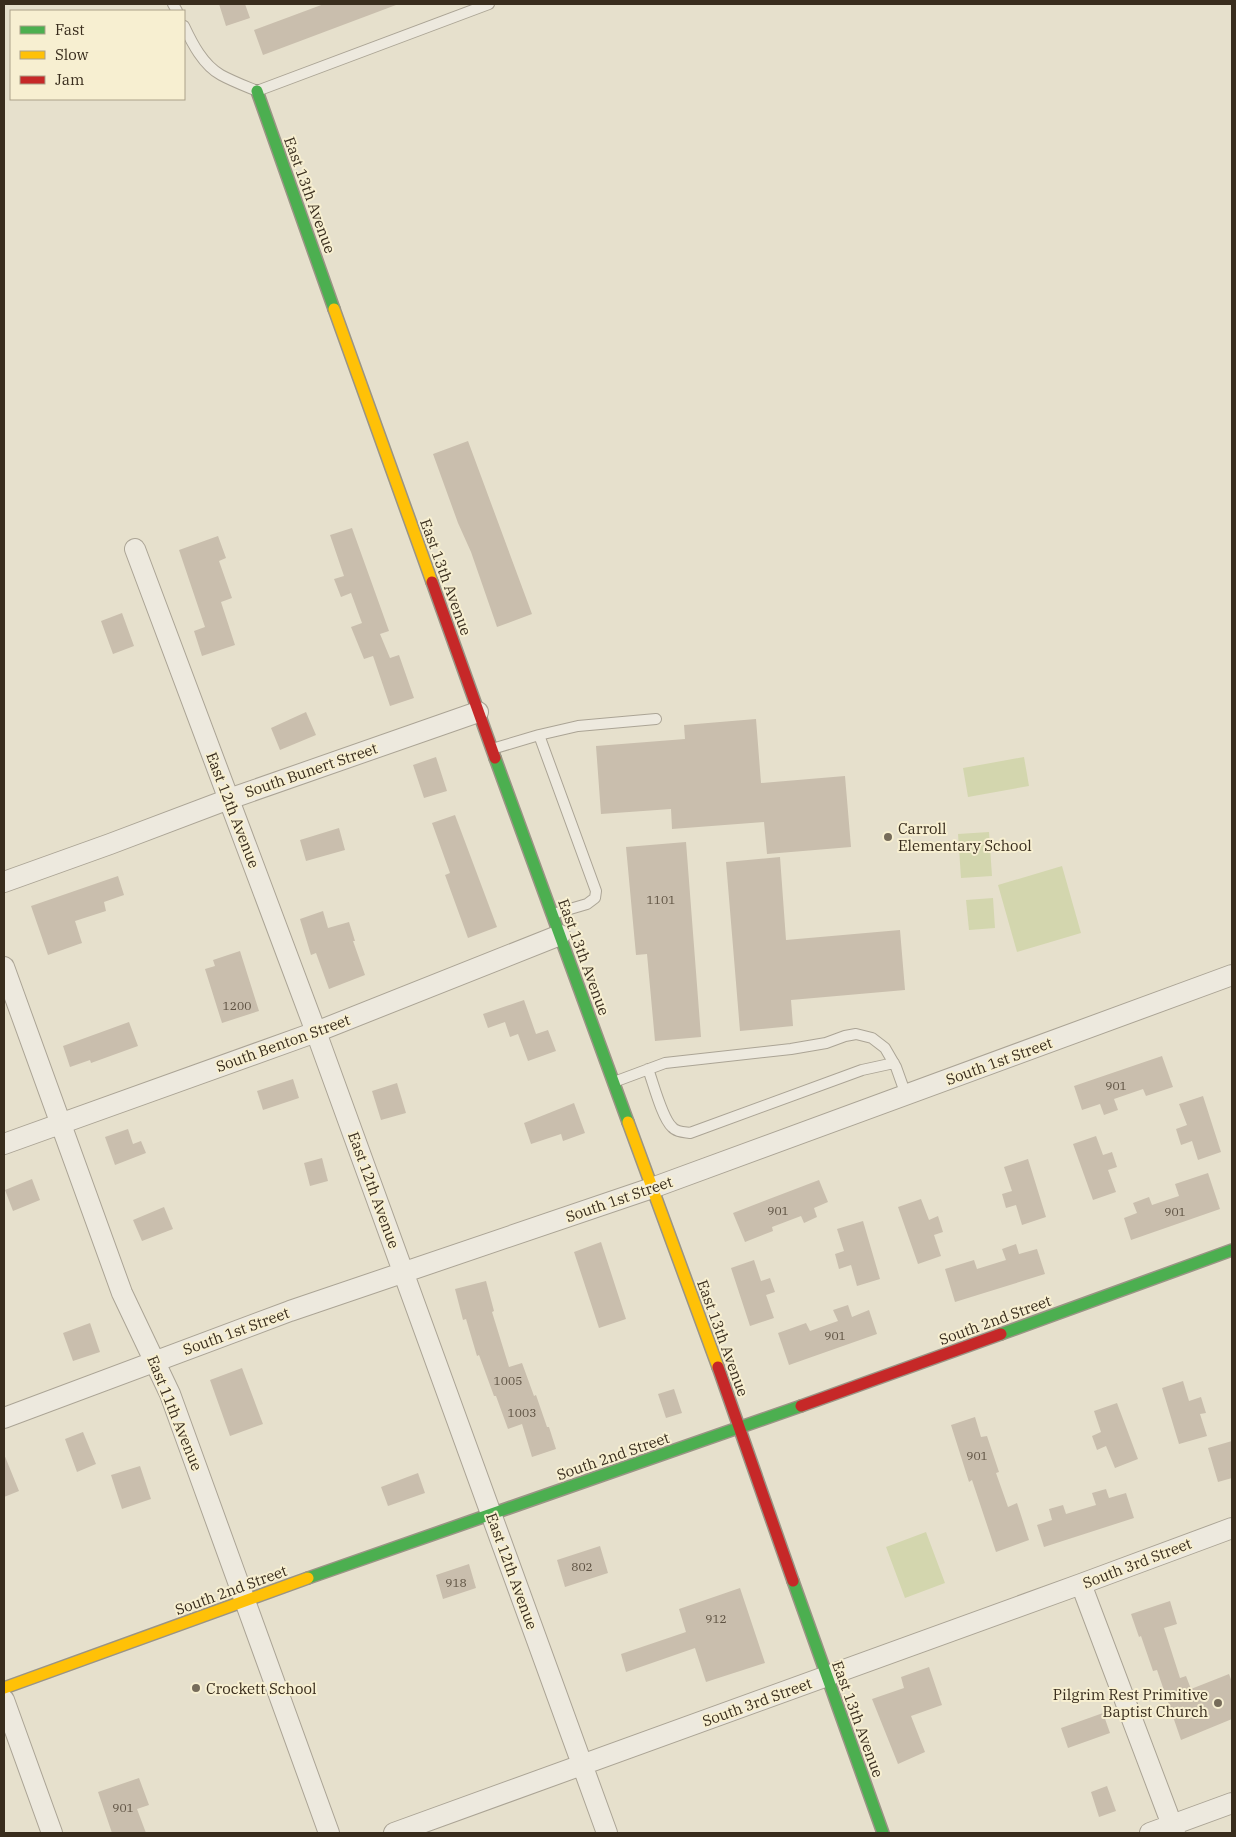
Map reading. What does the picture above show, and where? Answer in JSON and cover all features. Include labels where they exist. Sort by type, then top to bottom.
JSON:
[{"type":"street","name":"East 13th Avenue","points":[[257,91],[478,712],[740,1428],[826,1677],[883,1833]]},
{"type":"street","name":"East 12th Avenue","points":[[135,549],[316,1032],[607,1833]]},
{"type":"street","name":"South Bunert Street","points":[[4,882],[229,799],[478,712]]},
{"type":"street","name":"South Benton Street","points":[[4,1144],[316,1032],[560,935]]},
{"type":"street","name":"East 11th Avenue","points":[[4,968],[122,1292],[170,1394],[329,1833]]},
{"type":"street","name":"South 1st Street","points":[[4,1418],[290,1311],[404,1274],[652,1188],[1232,975]]},
{"type":"street","name":"South 2nd Street","points":[[4,1688],[246,1600],[740,1428],[1232,1250]]},
{"type":"street","name":"South 3rd Street","points":[[394,1833],[1232,1528]]},
{"type":"street","points":[[1081,1584],[1173,1829]]},
{"type":"street","points":[[4,1700],[52,1833]]},
{"type":"street","points":[[1150,1833],[1173,1829],[1232,1803]]},
{"type":"lane","points":[[185,28],[193,45],[208,65],[220,74],[257,91],[490,4]]},
{"type":"lane","points":[[492,749],[578,726],[656,719]]},
{"type":"lane","points":[[540,735],[596,891],[595,898],[587,904],[552,914]]},
{"type":"lane","points":[[613,1082],[665,1063],[791,1049],[826,1043],[844,1036],[856,1034],[878,1042],[894,1063],[906,1095]]},
{"type":"lane","points":[[648,1069],[666,1118],[672,1127],[679,1132],[690,1133],[862,1070],[894,1063]]},
{"type":"green space","points":[[1024,757],[1029,786],[968,797],[963,768]]},
{"type":"green space","points":[[989,832],[992,876],[961,878],[958,834]]},
{"type":"green space","points":[[1062,866],[1081,933],[1017,952],[998,885]]},
{"type":"green space","points":[[993,898],[995,928],[969,930],[966,900]]},
{"type":"green space","points":[[926,1532],[945,1583],[905,1598],[886,1547]]},
{"type":"building","points":[[219,4],[245,4],[250,18],[226,26]]},
{"type":"building","points":[[324,4],[396,5],[263,55],[254,30]]},
{"type":"building","points":[[468,441],[532,614],[497,627],[471,552],[458,523],[433,454]]},
{"type":"building","points":[[352,528],[389,631],[380,634],[390,658],[399,655],[414,698],[390,706],[373,656],[364,659],[351,627],[362,623],[351,593],[341,597],[334,579],[344,576],[330,535]]},
{"type":"building","points":[[218,536],[226,558],[219,561],[232,598],[221,602],[235,645],[202,656],[194,631],[205,627],[179,550]]},
{"type":"building","points":[[122,613],[134,646],[113,654],[101,621]]},
{"type":"building","points":[[306,712],[316,735],[280,750],[271,728]]},
{"type":"building","points":[[756,719],[761,783],[845,776],[851,847],[767,854],[764,822],[672,829],[671,809],[601,814],[596,746],[685,739],[684,725]]},
{"type":"building","points":[[436,757],[447,791],[424,798],[413,765]]},
{"type":"building","points":[[455,815],[497,927],[468,938],[445,875],[450,873],[432,823]]},
{"type":"building","points":[[339,828],[345,850],[306,861],[300,840]]},
{"type":"building","points":[[686,842],[701,1037],[655,1041],[647,954],[636,955],[626,847]]},
{"type":"building","points":[[780,857],[786,940],[900,930],[905,990],[791,1000],[793,1026],[740,1031],[726,862]]},
{"type":"building","points":[[118,876],[124,895],[104,902],[106,911],[75,921],[82,943],[48,955],[31,906]]},
{"type":"building","points":[[323,911],[328,928],[349,922],[355,941],[353,941],[365,975],[329,989],[316,953],[311,955],[300,919]]},
{"type":"building","points":[[240,951],[259,1011],[222,1023],[205,969],[215,966],[213,960]]},
{"type":"building","points":[[524,1000],[536,1034],[548,1030],[556,1051],[528,1061],[518,1034],[510,1037],[505,1022],[488,1028],[483,1014]]},
{"type":"building","points":[[129,1022],[138,1046],[91,1063],[90,1060],[70,1067],[63,1046]]},
{"type":"building","points":[[1162,1056],[1173,1087],[1146,1096],[1143,1089],[1114,1099],[1118,1110],[1104,1115],[1100,1104],[1082,1110],[1074,1086]]},
{"type":"building","points":[[293,1079],[299,1098],[263,1110],[257,1091]]},
{"type":"building","points":[[397,1083],[406,1113],[381,1120],[372,1091]]},
{"type":"building","points":[[1203,1096],[1221,1152],[1198,1160],[1192,1141],[1181,1145],[1176,1129],[1187,1125],[1179,1104]]},
{"type":"building","points":[[574,1103],[585,1133],[563,1141],[561,1134],[531,1144],[524,1123]]},
{"type":"building","points":[[128,1129],[133,1144],[141,1141],[146,1153],[115,1165],[105,1137]]},
{"type":"building","points":[[1096,1136],[1103,1155],[1112,1152],[1117,1167],[1108,1170],[1116,1192],[1093,1200],[1073,1144]]},
{"type":"building","points":[[322,1158],[328,1181],[310,1186],[304,1163]]},
{"type":"building","points":[[1028,1159],[1046,1217],[1022,1225],[1016,1205],[1006,1208],[1002,1194],[1012,1191],[1004,1167]]},
{"type":"building","points":[[1208,1173],[1220,1209],[1131,1240],[1124,1218],[1137,1213],[1133,1203],[1149,1197],[1152,1205],[1179,1196],[1175,1184]]},
{"type":"building","points":[[32,1179],[40,1200],[13,1211],[5,1190]]},
{"type":"building","points":[[819,1180],[828,1202],[814,1208],[817,1217],[804,1223],[801,1216],[772,1227],[773,1231],[745,1242],[733,1213]]},
{"type":"building","points":[[921,1199],[929,1220],[938,1216],[943,1232],[934,1235],[941,1256],[918,1264],[898,1207]]},
{"type":"building","points":[[164,1207],[173,1229],[142,1241],[133,1220]]},
{"type":"building","points":[[863,1221],[880,1279],[857,1286],[851,1265],[839,1269],[835,1254],[844,1251],[837,1229]]},
{"type":"building","points":[[601,1242],[626,1319],[599,1328],[574,1252]]},
{"type":"building","points":[[1016,1244],[1019,1254],[1037,1249],[1045,1274],[955,1302],[945,1269],[974,1260],[977,1269],[1006,1260],[1002,1249]]},
{"type":"building","points":[[754,1260],[761,1281],[770,1278],[775,1292],[766,1295],[774,1318],[750,1326],[731,1268]]},
{"type":"building","points":[[486,1281],[494,1311],[492,1312],[509,1367],[522,1363],[547,1427],[549,1427],[556,1449],[532,1457],[522,1424],[508,1429],[479,1355],[477,1356],[466,1319],[463,1320],[455,1289]]},
{"type":"building","points":[[848,1305],[852,1317],[869,1310],[877,1334],[789,1365],[778,1333],[806,1323],[810,1331],[838,1321],[833,1310]]},
{"type":"building","points":[[90,1323],[100,1352],[73,1361],[63,1333]]},
{"type":"building","points":[[242,1368],[263,1424],[230,1436],[210,1380]]},
{"type":"building","points":[[1183,1381],[1189,1401],[1201,1397],[1206,1413],[1200,1414],[1207,1436],[1179,1444],[1162,1388]]},
{"type":"building","points":[[674,1389],[682,1413],[666,1418],[658,1394]]},
{"type":"building","points":[[1117,1403],[1138,1459],[1115,1468],[1106,1446],[1097,1450],[1092,1436],[1101,1432],[1094,1411]]},
{"type":"building","points":[[975,1417],[981,1437],[987,1436],[999,1472],[996,1473],[1008,1507],[1017,1503],[1029,1540],[996,1552],[972,1480],[969,1482],[951,1425]]},
{"type":"building","points":[[83,1432],[96,1464],[77,1472],[65,1439]]},
{"type":"building","points":[[1232,1441],[1232,1478],[1218,1482],[1208,1448]]},
{"type":"building","points":[[4,1454],[19,1491],[4,1497]]},
{"type":"building","points":[[140,1466],[151,1499],[122,1509],[111,1475]]},
{"type":"building","points":[[418,1473],[425,1493],[388,1506],[381,1487]]},
{"type":"building","points":[[1106,1489],[1109,1498],[1126,1493],[1134,1518],[1044,1547],[1037,1525],[1052,1520],[1049,1509],[1063,1505],[1066,1514],[1096,1505],[1092,1493]]},
{"type":"building","points":[[600,1546],[608,1573],[565,1587],[557,1560]]},
{"type":"building","points":[[469,1564],[476,1588],[443,1599],[436,1575]]},
{"type":"building","points":[[740,1588],[765,1663],[706,1682],[695,1648],[626,1672],[621,1654],[686,1632],[679,1609]]},
{"type":"building","points":[[1170,1601],[1177,1624],[1164,1628],[1180,1678],[1186,1676],[1191,1689],[1229,1674],[1232,1682],[1232,1719],[1181,1740],[1157,1670],[1153,1671],[1131,1614]]},
{"type":"building","points":[[929,1667],[942,1705],[911,1716],[925,1752],[898,1764],[872,1699],[904,1688],[901,1677]]},
{"type":"building","points":[[1103,1713],[1110,1733],[1068,1748],[1061,1728]]},
{"type":"building","points":[[139,1778],[149,1805],[137,1809],[146,1833],[112,1833],[98,1792]]},
{"type":"building","points":[[1107,1786],[1116,1811],[1099,1817],[1091,1792]]},
{"type":"traffic: fast","points":[[257,91],[334,309]]},
{"type":"traffic: fast","points":[[495,758],[628,1122]]},
{"type":"traffic: fast","points":[[1001,1334],[1232,1250]]},
{"type":"traffic: fast","points":[[308,1578],[801,1406]]},
{"type":"traffic: fast","points":[[793,1581],[883,1833]]},
{"type":"traffic: slow","points":[[334,309],[432,582]]},
{"type":"traffic: slow","points":[[628,1122],[718,1367]]},
{"type":"traffic: slow","points":[[4,1688],[308,1578]]},
{"type":"traffic: jam","points":[[432,582],[495,758]]},
{"type":"traffic: jam","points":[[801,1406],[1001,1334]]},
{"type":"traffic: jam","points":[[718,1367],[793,1581]]},
{"type":"place","name":"Carroll Elementary School","points":[[888,837]]},
{"type":"place","name":"Crockett School","points":[[196,1688]]},
{"type":"place","name":"Pilgrim Rest Primitive Baptist Church","points":[[1218,1703]]}]
